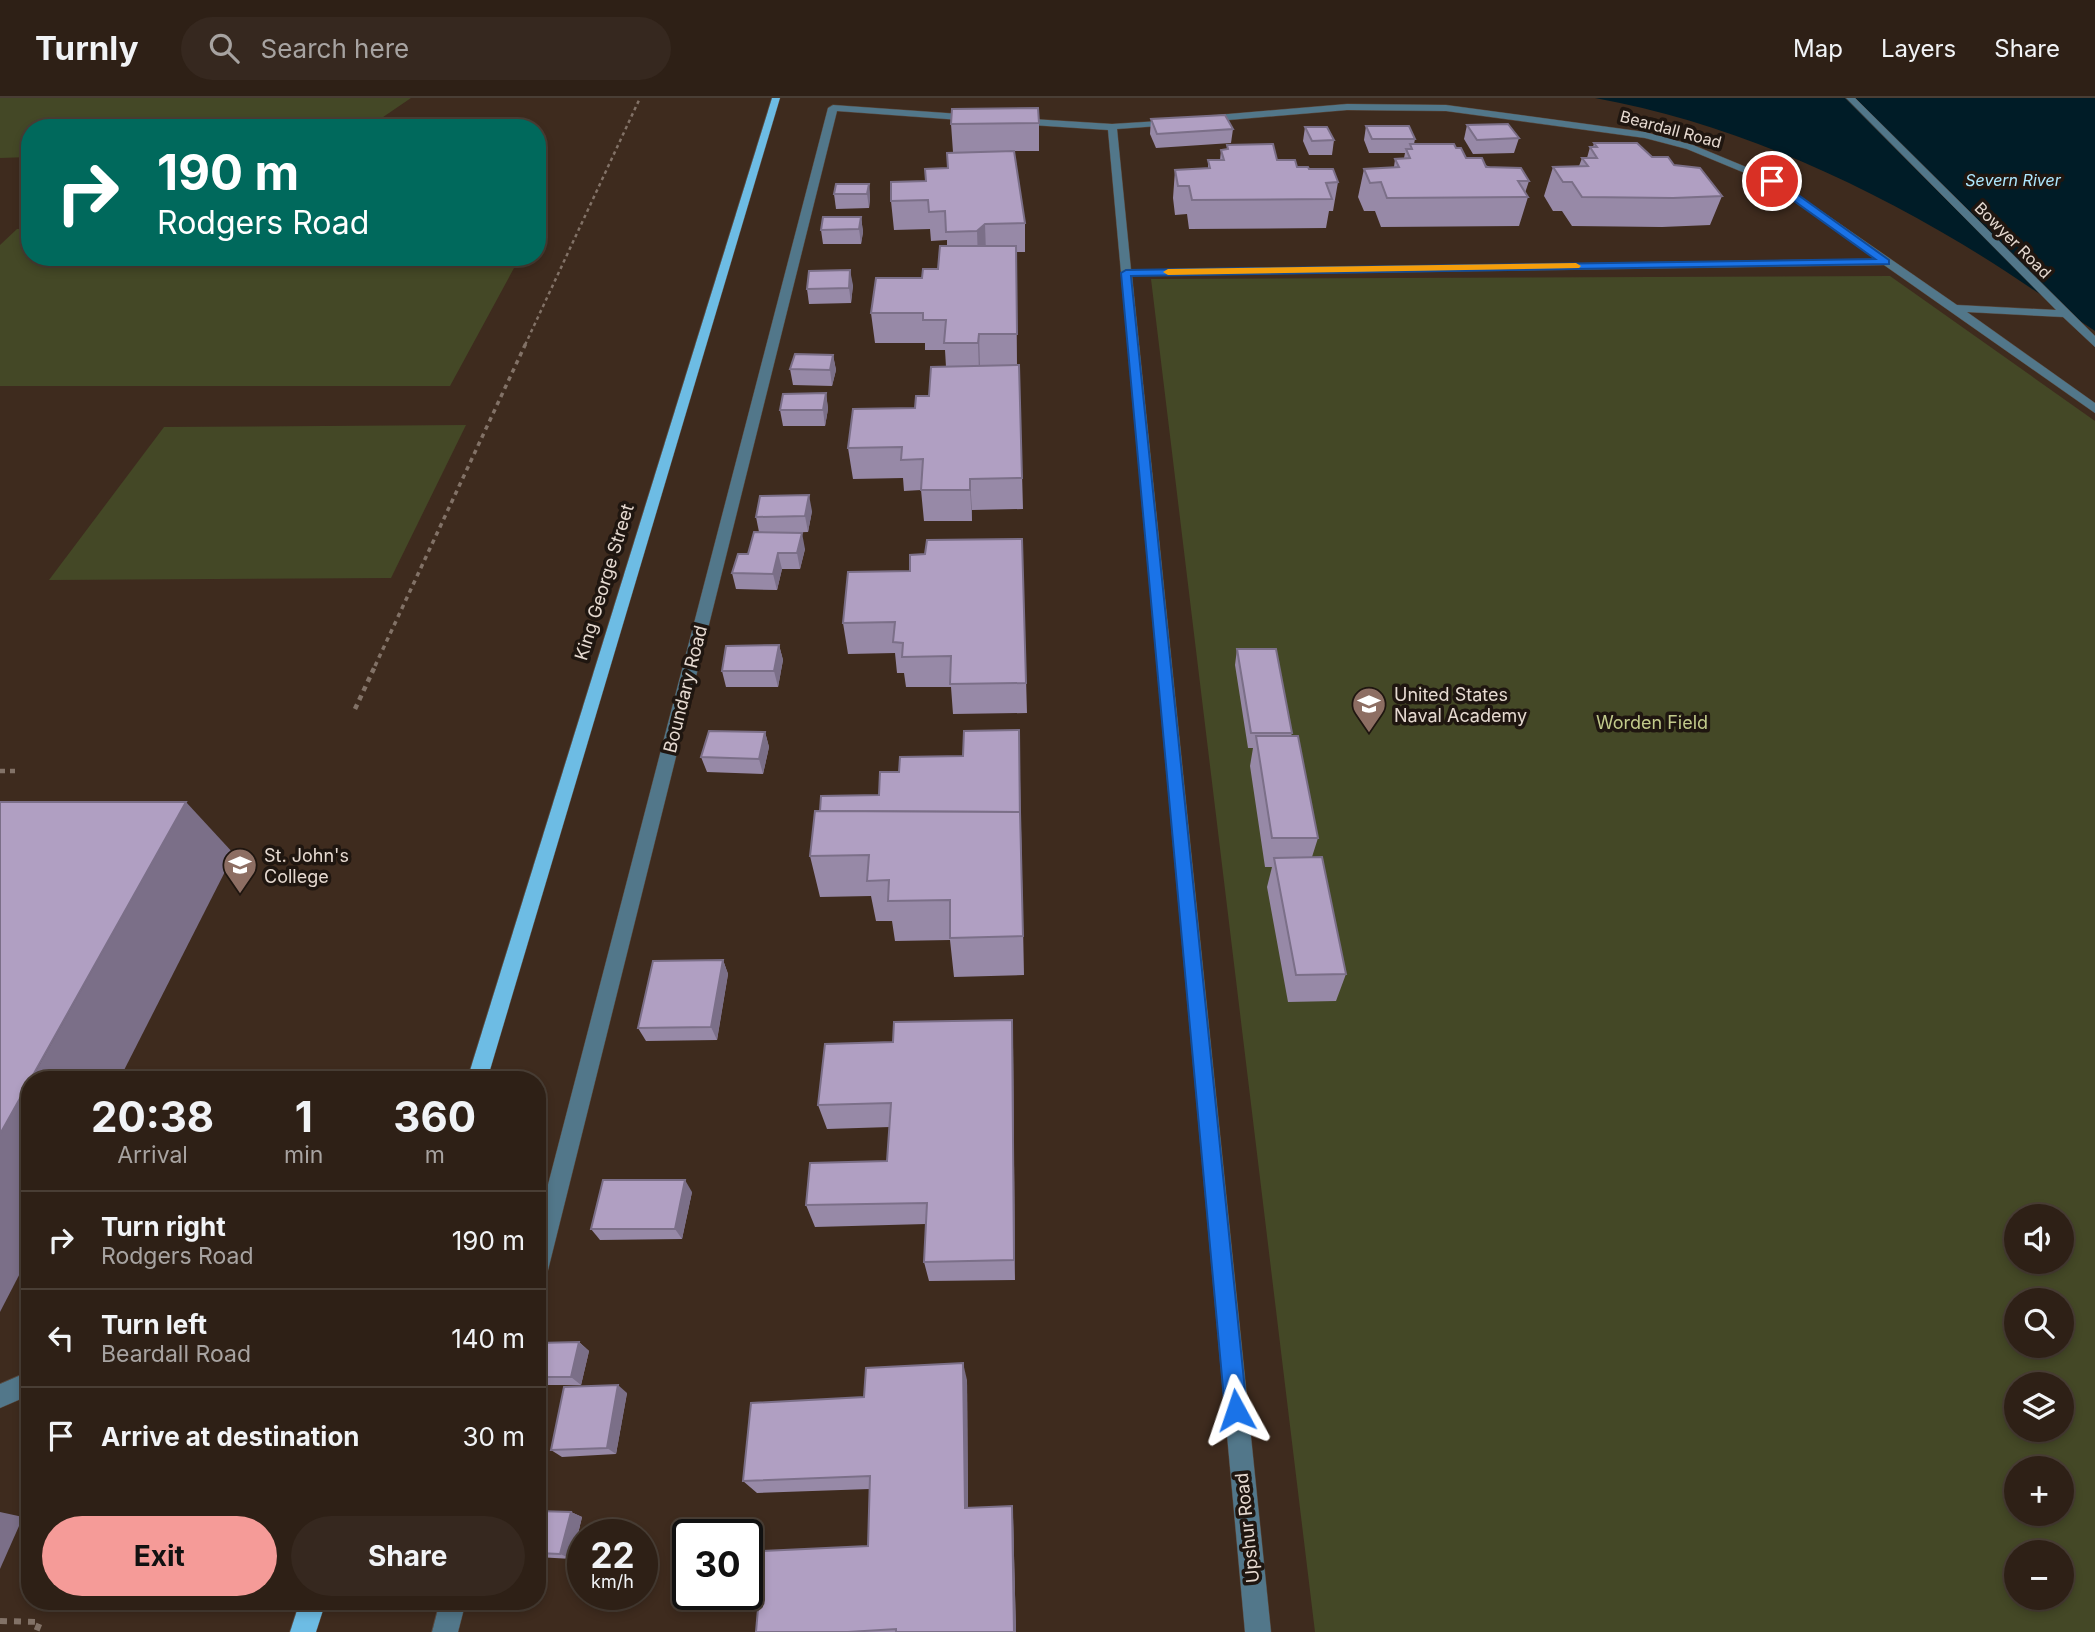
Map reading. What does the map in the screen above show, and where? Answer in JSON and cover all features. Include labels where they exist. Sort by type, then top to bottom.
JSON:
[{"type":"main road","name":"King George Street","points":[[480,1071],[776,98]]},
{"type":"main road","points":[[303,1632],[310,1610]]},
{"type":"street","name":"Bowyer Road","points":[[1850,98],[2095,343]]},
{"type":"street","name":"Beardall Road","points":[[1195,120],[1347,107],[1446,108],[1645,135],[1690,147],[1772,181],[1885,262],[1954,307]]},
{"type":"street","name":"Boundary Road","points":[[546,1235],[833,108],[986,118]]},
{"type":"street","points":[[1000,119],[1112,127],[1181,121]]},
{"type":"street","name":"Upshur Road","points":[[1112,127],[1258,1632]]},
{"type":"street","points":[[1126,273],[1885,262]]},
{"type":"street","points":[[1954,307],[2066,314]]},
{"type":"street","points":[[1954,307],[2095,409]]},
{"type":"street","points":[[0,1396],[21,1387]]},
{"type":"street","points":[[445,1632],[451,1610]]},
{"type":"path","points":[[355,709],[640,98]]},
{"type":"path","points":[[0,772],[18,771]]},
{"type":"path","points":[[0,1621],[40,1622],[36,1632]]},
{"type":"green space","points":[[0,98],[411,98],[380,119],[21,119],[21,157],[0,158]]},
{"type":"green space","points":[[17,229],[21,229],[21,266],[515,266],[450,386],[0,386],[0,245]]},
{"type":"green space","name":"Worden Field","points":[[1890,276],[2095,421],[2095,1632],[1315,1632],[1151,279]]},
{"type":"green space","points":[[466,425],[391,578],[49,580],[164,427]]},
{"type":"water","name":"Severn River","points":[[1595,98],[2095,98],[2095,331],[1962,244],[1830,174],[1692,121]]},
{"type":"building","points":[[1038,108],[1039,123],[951,124],[952,109]]},
{"type":"building","points":[[1225,115],[1233,129],[1157,134],[1151,119]]},
{"type":"building","points":[[1508,124],[1519,138],[1477,140],[1467,125]]},
{"type":"building","points":[[1366,126],[1409,126],[1415,139],[1372,139]]},
{"type":"building","points":[[1305,127],[1327,127],[1334,140],[1312,141]]},
{"type":"building","points":[[1594,143],[1637,143],[1652,157],[1668,157],[1674,165],[1700,168],[1722,196],[1582,197],[1572,182],[1563,182],[1553,167],[1588,166],[1582,158],[1597,158],[1590,147],[1597,147]]},
{"type":"building","points":[[1273,144],[1277,160],[1295,160],[1297,167],[1309,169],[1333,169],[1338,182],[1326,183],[1332,199],[1192,200],[1189,186],[1178,186],[1175,170],[1210,168],[1208,160],[1224,160],[1221,150],[1228,149],[1227,145]]},
{"type":"building","points":[[1410,144],[1454,144],[1456,148],[1461,148],[1466,158],[1482,158],[1486,167],[1521,168],[1529,181],[1518,181],[1528,197],[1387,198],[1381,182],[1370,183],[1364,169],[1399,167],[1395,159],[1410,158],[1406,149],[1412,149]]},
{"type":"building","points":[[1014,151],[1025,223],[985,224],[977,231],[946,232],[945,211],[929,212],[928,200],[891,201],[891,182],[926,181],[925,169],[948,168],[947,153]]},
{"type":"building","points":[[836,184],[869,184],[867,194],[834,194]]},
{"type":"building","points":[[823,217],[861,217],[859,229],[821,230]]},
{"type":"building","points":[[940,246],[1016,246],[1017,334],[979,334],[978,343],[944,343],[946,320],[923,320],[923,313],[871,313],[876,278],[922,278],[923,269],[938,269]]},
{"type":"building","points":[[850,270],[849,288],[807,289],[809,271]]},
{"type":"building","points":[[795,354],[833,355],[830,370],[790,369]]},
{"type":"building","points":[[1019,365],[1022,478],[970,479],[970,490],[921,490],[923,459],[901,460],[902,447],[848,448],[853,409],[915,408],[916,396],[929,396],[931,367]]},
{"type":"building","points":[[826,393],[823,410],[780,410],[783,394]]},
{"type":"building","points":[[809,495],[805,516],[756,517],[760,496]]},
{"type":"building","points":[[754,532],[802,533],[797,553],[778,553],[773,574],[732,573],[738,554],[748,554]]},
{"type":"building","points":[[1022,539],[1026,683],[950,684],[951,656],[902,657],[903,643],[893,642],[895,622],[843,623],[848,572],[910,571],[910,555],[925,554],[927,540]]},
{"type":"building","points":[[779,645],[774,671],[722,671],[726,646]]},
{"type":"building","points":[[1237,649],[1276,649],[1292,733],[1251,733]]},
{"type":"building","points":[[1019,730],[1020,812],[820,811],[821,796],[879,795],[880,772],[899,772],[900,757],[963,756],[964,731]]},
{"type":"building","points":[[709,731],[765,732],[759,759],[701,757]]},
{"type":"building","points":[[1256,736],[1298,736],[1318,838],[1272,838]]},
{"type":"building","points":[[0,802],[186,802],[35,1071],[21,1071],[21,1097],[0,1134]]},
{"type":"building","points":[[815,811],[1020,812],[1023,936],[950,938],[950,900],[888,901],[889,880],[867,881],[869,855],[810,856]]},
{"type":"building","points":[[1322,857],[1346,974],[1296,975],[1274,858]]},
{"type":"building","points":[[723,960],[711,1027],[638,1028],[653,961]]},
{"type":"building","points":[[1012,1020],[1014,1260],[924,1262],[927,1203],[806,1205],[810,1163],[887,1161],[891,1103],[818,1105],[825,1044],[893,1042],[894,1022]]},
{"type":"building","points":[[603,1180],[685,1180],[675,1229],[591,1229]]},
{"type":"building","points":[[579,1342],[571,1377],[546,1377],[546,1343]]},
{"type":"building","points":[[963,1363],[965,1508],[1012,1506],[1014,1632],[896,1632],[896,1629],[756,1632],[758,1610],[763,1610],[763,1551],[868,1546],[870,1476],[743,1481],[751,1403],[864,1397],[866,1368]]},
{"type":"building","points":[[618,1385],[607,1448],[551,1450],[564,1387]]},
{"type":"building","points":[[546,1511],[571,1512],[560,1554],[546,1553]]},
{"type":"slow traffic","points":[[1168,272],[1576,266]]},
{"type":"place","name":"United States Naval Academy","points":[[1369,734]]},
{"type":"place","name":"St. John's College","points":[[240,895]]},
{"type":"route","points":[[1236,1410],[1126,273],[1885,262],[1772,181]]}]
